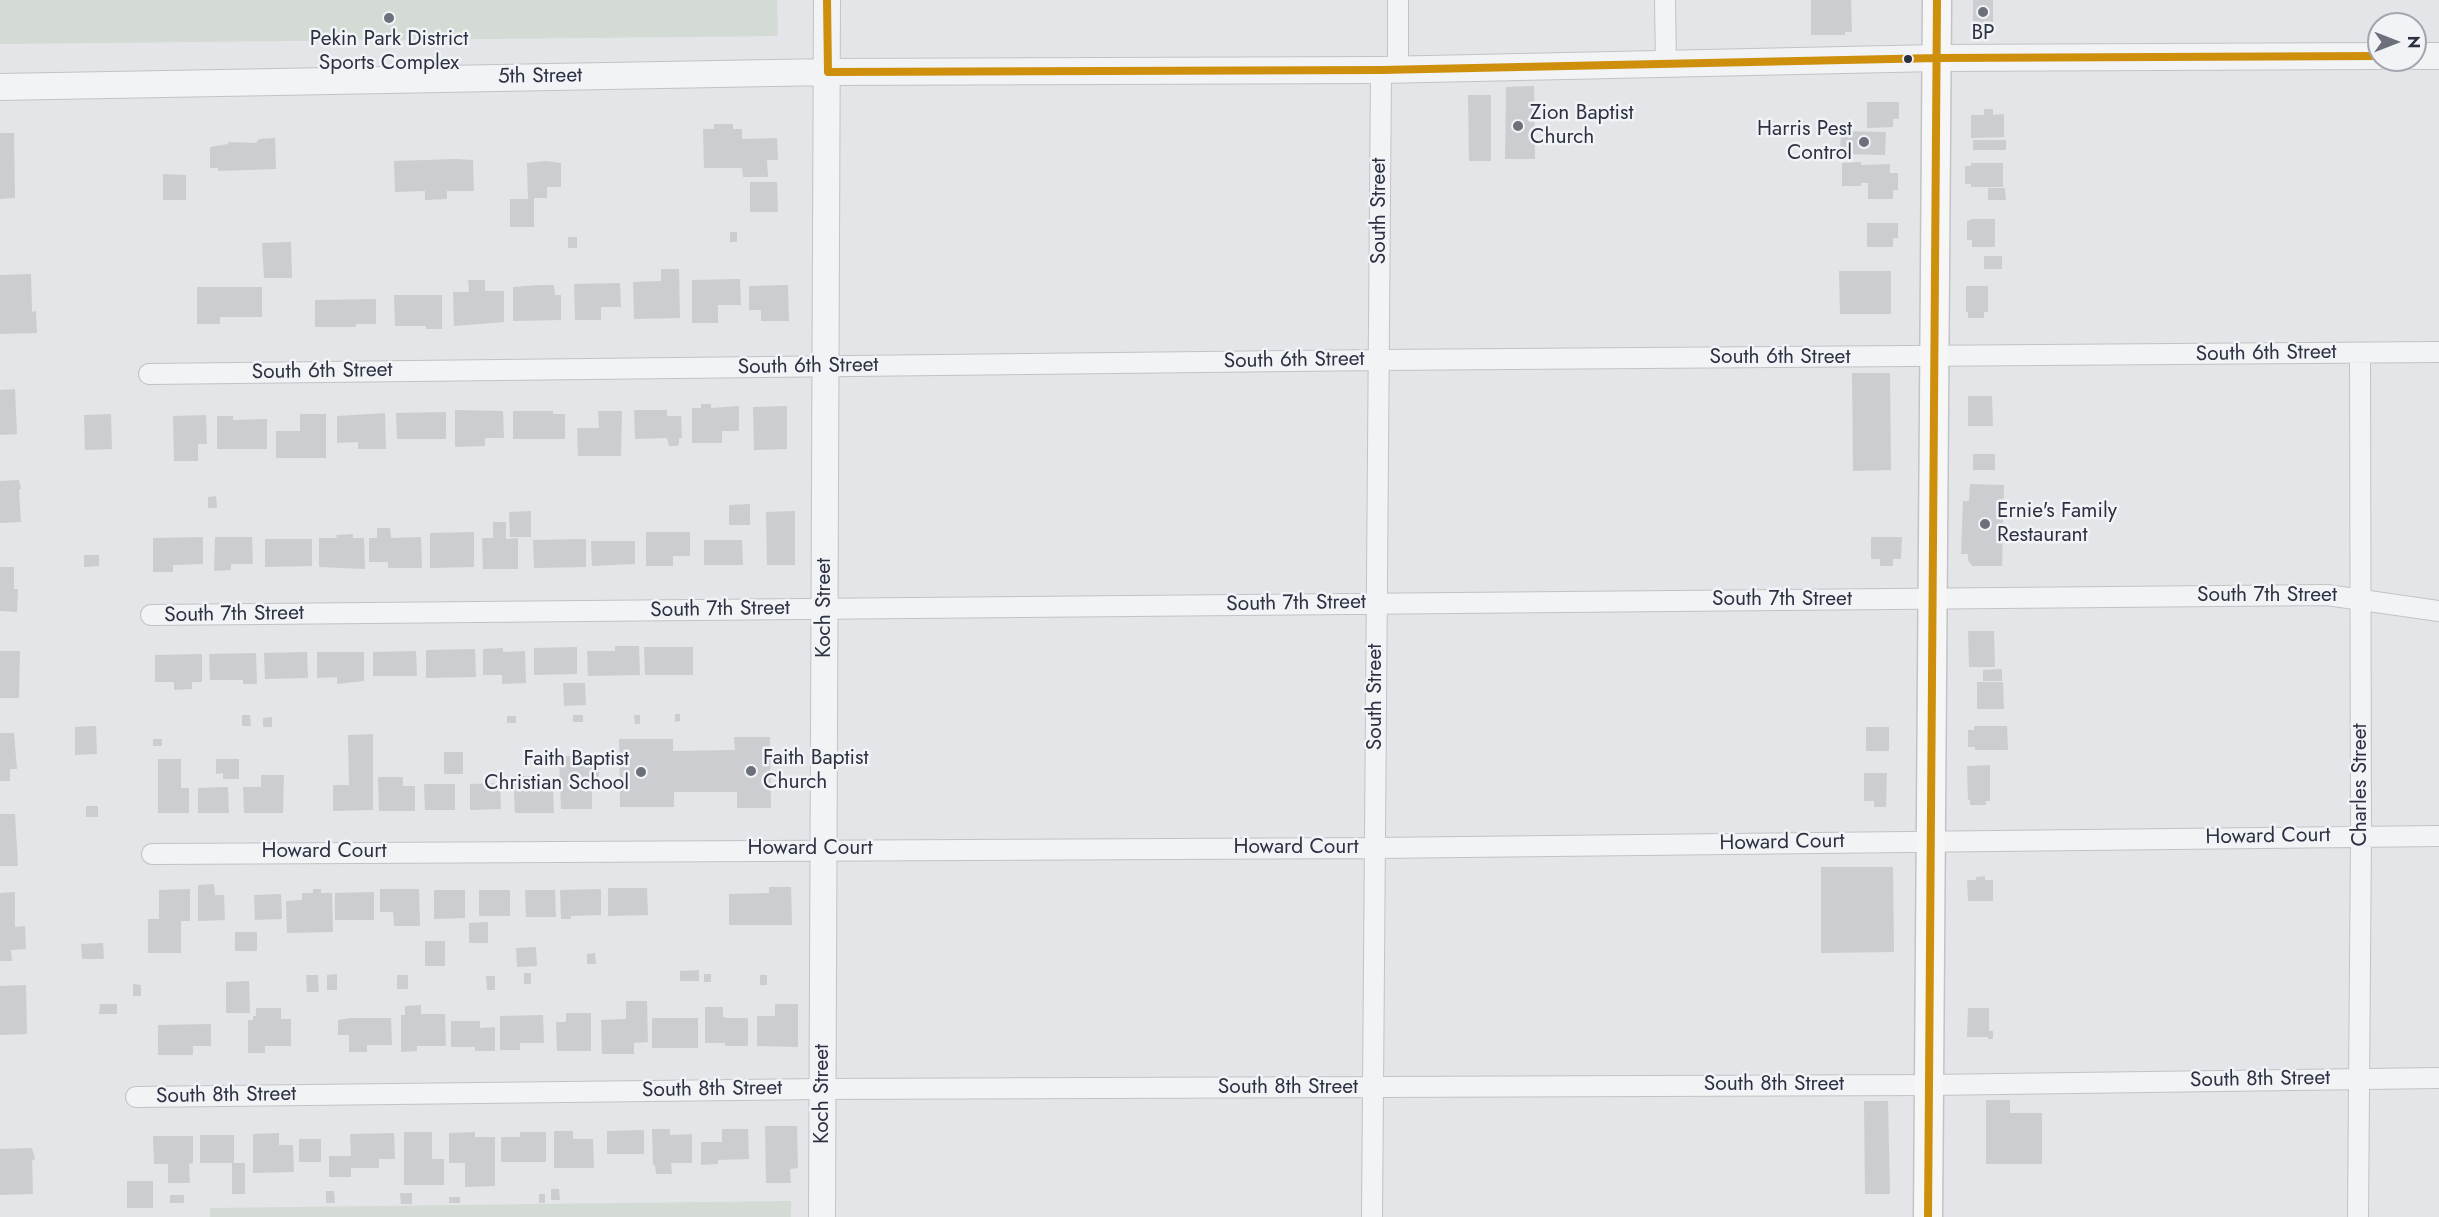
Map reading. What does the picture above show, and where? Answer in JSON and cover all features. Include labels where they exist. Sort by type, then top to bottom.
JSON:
[{"type":"main road","points":[[1929,1217],[1937,0]]},
{"type":"street","name":"Koch Street","points":[[822,1217],[827,0]]},
{"type":"street","name":"South Street","points":[[1372,1217],[1378,360],[1389,70],[1398,0]]},
{"type":"street","points":[[1665,0],[1666,63]]},
{"type":"street","name":"5th Street","points":[[0,87],[828,72],[1389,70],[1937,58],[2367,56]]},
{"type":"street","name":"South 6th Street","points":[[149,374],[1378,360],[2439,352]]},
{"type":"street","name":"Charles Street","points":[[2358,1217],[2361,1079],[2360,353]]},
{"type":"street","name":"South 7th Street","points":[[151,615],[2327,595],[2439,611]]},
{"type":"street","name":"Howard Court","points":[[152,854],[1375,848],[2439,836]]},
{"type":"street","name":"South 8th Street","points":[[136,1097],[823,1089],[1929,1085],[2439,1078]]},
{"type":"shaded area","name":"Pekin Park District Sports Complex","points":[[0,0],[777,0],[778,36],[0,44]]},
{"type":"shaded area","points":[[791,1201],[791,1217],[210,1217],[210,1208]]},
{"type":"building","points":[[1811,0],[1851,0],[1852,32],[1845,32],[1845,35],[1811,35]]},
{"type":"building","name":"BP","points":[[1973,0],[1993,0],[1993,24],[1973,25]]},
{"type":"building","points":[[1534,86],[1535,159],[1505,159],[1506,87]]},
{"type":"building","points":[[1468,95],[1491,95],[1491,161],[1469,161]]},
{"type":"building","points":[[1867,102],[1899,102],[1899,119],[1893,119],[1893,127],[1867,128]]},
{"type":"building","points":[[1984,109],[1993,109],[1993,115],[2004,114],[2004,137],[1971,138],[1971,115],[1984,115]]},
{"type":"building","points":[[714,124],[733,124],[733,129],[742,129],[742,139],[777,138],[778,160],[767,160],[768,177],[743,177],[742,168],[704,168],[703,129],[714,129]]},
{"type":"building","points":[[1841,131],[1886,132],[1885,155],[1840,154]]},
{"type":"building","points":[[0,133],[14,133],[15,198],[0,199]]},
{"type":"building","points":[[275,138],[276,169],[218,171],[218,168],[210,168],[210,147],[228,144],[228,142],[256,143],[259,139]]},
{"type":"building","points":[[1973,140],[2006,140],[2006,150],[1973,150]]},
{"type":"building","points":[[473,160],[474,191],[447,191],[447,199],[425,200],[425,191],[395,192],[394,161]]},
{"type":"building","points":[[546,161],[561,163],[561,187],[547,187],[547,198],[534,198],[534,227],[510,227],[510,199],[528,199],[527,163]]},
{"type":"building","points":[[1861,162],[1861,165],[1890,164],[1890,173],[1898,173],[1898,190],[1893,190],[1893,199],[1868,199],[1868,183],[1861,183],[1861,186],[1842,186],[1842,163]]},
{"type":"building","points":[[1971,163],[2003,163],[2003,187],[1971,187],[1971,184],[1965,184],[1965,166],[1971,166]]},
{"type":"building","points":[[163,174],[186,175],[186,200],[163,200]]},
{"type":"building","points":[[750,182],[777,182],[778,212],[750,212]]},
{"type":"building","points":[[1988,188],[2005,188],[2006,200],[1988,200]]},
{"type":"building","points":[[1995,219],[1995,247],[1972,247],[1972,240],[1967,240],[1967,221]]},
{"type":"building","points":[[1867,223],[1898,223],[1898,238],[1893,238],[1893,247],[1867,247]]},
{"type":"building","points":[[730,232],[737,232],[737,242],[730,242]]},
{"type":"building","points":[[568,237],[577,237],[577,248],[568,248]]},
{"type":"building","points":[[291,242],[292,278],[264,278],[262,243]]},
{"type":"building","points":[[1984,256],[2002,256],[2002,269],[1984,269]]},
{"type":"building","points":[[661,269],[679,269],[680,318],[634,319],[633,282],[661,281]]},
{"type":"building","points":[[1839,271],[1891,271],[1891,314],[1840,314]]},
{"type":"building","points":[[31,274],[32,312],[36,311],[37,333],[0,334],[0,275]]},
{"type":"building","points":[[740,279],[741,305],[718,305],[718,323],[692,323],[692,280]]},
{"type":"building","points":[[468,280],[485,280],[485,291],[504,291],[504,322],[454,326],[453,292],[469,292]]},
{"type":"building","points":[[620,283],[621,307],[601,307],[601,320],[575,320],[574,284]]},
{"type":"building","points":[[554,285],[555,295],[561,295],[561,320],[513,321],[513,287]]},
{"type":"building","points":[[788,285],[789,321],[761,321],[761,310],[749,310],[749,286]]},
{"type":"building","points":[[1966,286],[1988,286],[1988,312],[1984,312],[1984,318],[1968,318]]},
{"type":"building","points":[[197,287],[262,287],[262,317],[220,317],[220,324],[197,324]]},
{"type":"building","points":[[394,295],[442,295],[442,329],[426,329],[426,326],[395,326]]},
{"type":"building","points":[[376,299],[376,324],[356,324],[356,327],[315,327],[315,300]]},
{"type":"building","points":[[1852,373],[1890,373],[1891,470],[1853,471]]},
{"type":"building","points":[[15,389],[17,434],[0,435],[0,390]]},
{"type":"building","points":[[1968,396],[1992,396],[1993,426],[1968,426]]},
{"type":"building","points":[[701,404],[711,404],[711,408],[739,406],[739,431],[722,431],[722,443],[692,443],[692,408],[701,408]]},
{"type":"building","points":[[787,406],[787,449],[754,450],[753,407]]},
{"type":"building","points":[[455,410],[503,411],[504,438],[485,438],[485,446],[455,447]]},
{"type":"building","points":[[634,410],[667,410],[667,416],[681,416],[682,438],[679,438],[679,444],[669,446],[667,438],[635,439]]},
{"type":"building","points":[[513,411],[553,411],[553,414],[565,414],[565,439],[513,439]]},
{"type":"building","points":[[598,411],[622,411],[621,456],[578,456],[577,428],[599,428]]},
{"type":"building","points":[[446,412],[446,439],[397,439],[396,413]]},
{"type":"building","points":[[385,413],[386,449],[358,449],[358,442],[337,443],[337,416]]},
{"type":"building","points":[[111,414],[112,449],[85,450],[84,415]]},
{"type":"building","points":[[300,414],[326,414],[326,458],[276,458],[276,431],[300,431]]},
{"type":"building","points":[[206,415],[207,444],[198,444],[198,461],[174,461],[173,416]]},
{"type":"building","points":[[217,416],[233,416],[233,420],[267,419],[267,449],[217,449]]},
{"type":"building","points":[[1973,454],[1995,454],[1995,470],[1973,470]]},
{"type":"building","points":[[19,480],[21,522],[0,523],[0,481]]},
{"type":"building","points":[[1970,484],[2004,485],[2002,566],[1972,566],[1968,560],[1968,554],[1961,554],[1963,501],[1969,501]]},
{"type":"building","points":[[216,496],[217,508],[208,508],[208,497]]},
{"type":"building","points":[[750,504],[750,525],[729,525],[729,505]]},
{"type":"building","points":[[531,511],[531,537],[510,537],[509,512]]},
{"type":"building","points":[[795,511],[795,565],[767,565],[766,512]]},
{"type":"building","points":[[493,522],[506,522],[506,539],[518,538],[518,569],[483,569],[482,538],[493,538]]},
{"type":"building","points":[[377,528],[390,528],[391,538],[421,537],[422,568],[388,568],[388,562],[369,562],[369,538],[377,538]]},
{"type":"building","points":[[474,532],[474,567],[430,568],[430,533]]},
{"type":"building","points":[[646,532],[690,532],[690,556],[673,556],[673,566],[646,566]]},
{"type":"building","points":[[353,534],[353,538],[364,538],[365,569],[319,567],[319,538],[337,538],[336,535]]},
{"type":"building","points":[[203,537],[203,564],[173,565],[173,572],[153,572],[153,538]]},
{"type":"building","points":[[215,537],[252,537],[253,564],[231,564],[231,570],[214,571]]},
{"type":"building","points":[[1871,537],[1902,537],[1901,559],[1893,559],[1893,566],[1880,566],[1880,559],[1871,559]]},
{"type":"building","points":[[265,539],[312,539],[312,566],[265,567]]},
{"type":"building","points":[[586,539],[586,567],[534,568],[533,540]]},
{"type":"building","points":[[704,540],[742,540],[743,565],[704,565]]},
{"type":"building","points":[[591,541],[635,541],[635,564],[592,566]]},
{"type":"building","points":[[84,555],[99,555],[99,566],[84,567]]},
{"type":"building","points":[[0,567],[14,567],[14,589],[18,589],[17,612],[0,611]]},
{"type":"building","points":[[1968,631],[1994,631],[1995,667],[1969,667]]},
{"type":"building","points":[[615,646],[639,646],[640,675],[588,676],[587,651],[615,651]]},
{"type":"building","points":[[577,647],[577,674],[534,675],[534,648]]},
{"type":"building","points":[[644,647],[693,647],[693,675],[645,675]]},
{"type":"building","points":[[503,648],[503,652],[525,651],[526,683],[502,684],[502,675],[483,675],[483,649]]},
{"type":"building","points":[[475,649],[476,677],[426,678],[426,650]]},
{"type":"building","points":[[0,651],[20,651],[19,698],[0,698]]},
{"type":"building","points":[[416,651],[417,676],[373,676],[373,652]]},
{"type":"building","points":[[307,652],[308,678],[265,679],[264,653]]},
{"type":"building","points":[[317,652],[364,652],[364,681],[337,684],[337,677],[317,678]]},
{"type":"building","points":[[256,653],[257,684],[243,684],[243,680],[210,680],[209,654]]},
{"type":"building","points":[[202,654],[202,682],[192,682],[192,689],[174,690],[174,682],[155,682],[155,655]]},
{"type":"building","points":[[2002,669],[2002,681],[1983,681],[1983,670]]},
{"type":"building","points":[[1977,682],[2003,682],[2004,709],[1977,709]]},
{"type":"building","points":[[563,683],[585,683],[586,705],[564,706]]},
{"type":"building","points":[[675,714],[680,714],[680,721],[675,722]]},
{"type":"building","points":[[242,715],[250,715],[251,726],[242,726]]},
{"type":"building","points":[[573,715],[583,715],[583,722],[573,722]]},
{"type":"building","points":[[634,715],[640,715],[640,724],[635,724]]},
{"type":"building","points":[[507,716],[516,716],[516,723],[507,723]]},
{"type":"building","points":[[272,717],[272,727],[263,727],[263,718]]},
{"type":"building","points":[[96,726],[97,754],[75,755],[75,727]]},
{"type":"building","points":[[1974,726],[2007,726],[2008,750],[1975,750],[1975,747],[1968,747],[1968,730],[1974,730]]},
{"type":"building","points":[[1866,727],[1889,727],[1889,751],[1866,751]]},
{"type":"building","points":[[0,733],[14,733],[17,769],[10,769],[10,781],[0,781]]},
{"type":"building","points":[[373,734],[373,810],[333,811],[333,785],[349,785],[348,735]]},
{"type":"building","points":[[734,737],[770,737],[771,808],[737,808],[737,792],[674,792],[674,807],[620,807],[619,739],[673,739],[673,751],[735,750]]},
{"type":"building","points":[[153,739],[162,739],[162,746],[153,746]]},
{"type":"building","points":[[444,752],[463,752],[463,774],[444,774]]},
{"type":"building","points":[[559,756],[599,756],[599,787],[592,787],[592,809],[561,809]]},
{"type":"building","points":[[158,759],[181,759],[181,788],[189,788],[189,813],[158,813]]},
{"type":"building","points":[[216,759],[239,759],[239,779],[223,779],[223,773],[216,774]]},
{"type":"building","points":[[1990,765],[1990,801],[1986,801],[1986,805],[1970,805],[1967,766]]},
{"type":"building","points":[[1864,773],[1887,773],[1886,807],[1874,807],[1874,801],[1864,801]]},
{"type":"building","points":[[261,775],[284,775],[283,813],[244,813],[243,787],[261,787]]},
{"type":"building","points":[[513,776],[539,776],[539,789],[553,789],[554,813],[515,813]]},
{"type":"building","points":[[378,777],[403,777],[403,786],[415,786],[415,811],[379,811]]},
{"type":"building","points":[[500,783],[501,809],[470,810],[470,784]]},
{"type":"building","points":[[424,784],[455,784],[455,810],[425,810]]},
{"type":"building","points":[[228,787],[229,813],[198,813],[198,788]]},
{"type":"building","points":[[86,806],[98,806],[98,817],[86,817]]},
{"type":"building","points":[[0,814],[15,814],[18,866],[0,866]]},
{"type":"building","points":[[1821,867],[1893,867],[1894,952],[1821,953]]},
{"type":"building","points":[[1985,876],[1985,880],[1993,880],[1993,901],[1968,901],[1967,880],[1976,880],[1976,877]]},
{"type":"building","points":[[214,884],[215,895],[224,895],[225,920],[198,921],[198,885]]},
{"type":"building","points":[[769,887],[791,887],[792,925],[729,925],[729,894],[769,893]]},
{"type":"building","points":[[608,888],[647,888],[648,915],[608,916]]},
{"type":"building","points":[[190,889],[190,921],[181,921],[181,953],[148,953],[148,919],[159,919],[159,890]]},
{"type":"building","points":[[313,889],[321,889],[321,893],[332,893],[333,932],[287,933],[286,901],[302,900],[302,893],[313,893]]},
{"type":"building","points":[[380,889],[419,889],[420,926],[394,926],[393,912],[380,912]]},
{"type":"building","points":[[601,889],[601,915],[571,916],[571,919],[561,919],[560,890]]},
{"type":"building","points":[[434,890],[465,890],[465,918],[434,919]]},
{"type":"building","points":[[479,890],[510,890],[510,916],[479,916]]},
{"type":"building","points":[[525,890],[555,890],[556,917],[526,917]]},
{"type":"building","points":[[15,892],[15,927],[25,926],[26,949],[11,950],[12,961],[0,961],[0,893]]},
{"type":"building","points":[[374,892],[374,920],[335,920],[335,893]]},
{"type":"building","points":[[281,894],[282,919],[255,920],[254,895]]},
{"type":"building","points":[[488,922],[488,943],[469,943],[469,923]]},
{"type":"building","points":[[235,932],[257,932],[257,951],[235,951]]},
{"type":"building","points":[[425,941],[445,941],[445,966],[425,966]]},
{"type":"building","points":[[103,943],[104,959],[82,959],[81,944]]},
{"type":"building","points":[[536,947],[537,966],[517,967],[516,948]]},
{"type":"building","points":[[595,953],[596,964],[587,964],[587,954]]},
{"type":"building","points":[[699,970],[699,981],[680,981],[680,971]]},
{"type":"building","points":[[524,973],[531,973],[531,984],[524,984]]},
{"type":"building","points":[[337,974],[337,990],[327,990],[327,975]]},
{"type":"building","points":[[704,974],[711,974],[711,982],[704,982]]},
{"type":"building","points":[[306,975],[318,975],[319,992],[307,992]]},
{"type":"building","points":[[397,975],[408,975],[408,989],[397,989]]},
{"type":"building","points":[[760,975],[767,975],[767,985],[760,985]]},
{"type":"building","points":[[486,976],[495,976],[495,990],[487,990]]},
{"type":"building","points":[[249,981],[250,1013],[226,1013],[226,982]]},
{"type":"building","points":[[133,984],[141,985],[141,996],[133,996]]},
{"type":"building","points":[[26,985],[27,1034],[0,1035],[0,986]]},
{"type":"building","points":[[626,1001],[647,1001],[648,1042],[634,1043],[634,1054],[602,1054],[601,1020],[626,1019]]},
{"type":"building","points":[[100,1004],[117,1004],[117,1014],[99,1014]]},
{"type":"building","points":[[775,1004],[798,1004],[798,1047],[757,1046],[757,1016],[775,1016]]},
{"type":"building","points":[[421,1005],[421,1014],[445,1014],[446,1046],[417,1046],[417,1051],[401,1052],[401,1015],[405,1015],[405,1006]]},
{"type":"building","points":[[705,1007],[723,1007],[723,1017],[748,1018],[748,1046],[705,1043]]},
{"type":"building","points":[[256,1008],[281,1008],[281,1019],[291,1019],[291,1046],[265,1046],[265,1053],[248,1053],[248,1020],[253,1020],[253,1016],[256,1016]]},
{"type":"building","points":[[1968,1008],[1989,1008],[1989,1031],[1993,1031],[1993,1039],[1967,1037]]},
{"type":"building","points":[[566,1013],[591,1013],[591,1051],[557,1051],[556,1022],[566,1022]]},
{"type":"building","points":[[543,1015],[544,1043],[520,1043],[520,1050],[500,1050],[500,1016]]},
{"type":"building","points":[[391,1018],[392,1045],[367,1045],[367,1052],[349,1052],[349,1035],[338,1035],[338,1020]]},
{"type":"building","points":[[652,1018],[698,1018],[698,1048],[652,1048]]},
{"type":"building","points":[[451,1021],[480,1021],[480,1028],[495,1027],[495,1051],[475,1051],[475,1047],[451,1047]]},
{"type":"building","points":[[211,1024],[211,1046],[193,1046],[193,1055],[158,1055],[158,1025]]},
{"type":"building","points":[[1986,1100],[2010,1100],[2010,1113],[2042,1113],[2042,1164],[1986,1164]]},
{"type":"building","points":[[1864,1101],[1888,1101],[1890,1194],[1865,1194]]},
{"type":"building","points":[[765,1126],[797,1126],[798,1168],[790,1169],[791,1183],[766,1183]]},
{"type":"building","points":[[652,1129],[670,1129],[670,1135],[692,1134],[692,1163],[671,1163],[672,1174],[656,1174],[655,1165],[653,1165]]},
{"type":"building","points":[[722,1129],[748,1129],[749,1159],[718,1160],[718,1164],[701,1165],[701,1142],[722,1142]]},
{"type":"building","points":[[644,1130],[644,1154],[607,1154],[607,1131]]},
{"type":"building","points":[[554,1131],[573,1131],[573,1139],[593,1139],[594,1168],[554,1168]]},
{"type":"building","points":[[404,1132],[432,1132],[432,1159],[444,1159],[444,1185],[404,1185]]},
{"type":"building","points":[[475,1132],[475,1137],[495,1137],[495,1186],[465,1187],[465,1163],[449,1163],[449,1133]]},
{"type":"building","points":[[520,1132],[546,1132],[546,1162],[501,1162],[501,1137],[520,1137]]},
{"type":"building","points":[[279,1133],[279,1145],[293,1145],[294,1172],[253,1173],[253,1134]]},
{"type":"building","points":[[394,1133],[395,1159],[379,1159],[379,1168],[351,1168],[351,1177],[329,1177],[329,1156],[351,1156],[350,1134]]},
{"type":"building","points":[[200,1135],[234,1135],[234,1163],[245,1163],[245,1194],[232,1194],[232,1163],[200,1163]]},
{"type":"building","points":[[153,1136],[193,1136],[193,1163],[189,1164],[190,1183],[168,1183],[168,1164],[154,1164]]},
{"type":"building","points":[[299,1139],[321,1139],[321,1162],[299,1162]]},
{"type":"building","points":[[32,1148],[35,1159],[32,1161],[33,1194],[0,1195],[0,1149]]},
{"type":"building","points":[[127,1181],[153,1181],[153,1208],[127,1208]]},
{"type":"building","points":[[551,1189],[559,1189],[560,1200],[551,1200]]},
{"type":"building","points":[[326,1191],[334,1191],[335,1203],[326,1203]]},
{"type":"building","points":[[400,1193],[412,1193],[412,1204],[401,1204]]},
{"type":"building","points":[[539,1194],[545,1194],[545,1203],[539,1203]]},
{"type":"building","points":[[170,1195],[184,1195],[184,1203],[170,1203]]},
{"type":"building","points":[[449,1197],[460,1197],[460,1203],[449,1203]]},
{"type":"transit line","points":[[827,0],[828,72],[1381,70],[1937,58],[2367,56]]},
{"type":"transit line","points":[[1928,1217],[1937,0]]},
{"type":"place","name":"BP","points":[[1983,12]]},
{"type":"place","name":"Pekin Park District Sports Complex","points":[[389,18]]},
{"type":"place","name":"Zion Baptist Church","points":[[1518,126]]},
{"type":"place","name":"Harris Pest Control","points":[[1864,142]]},
{"type":"place","name":"Ernie's Family Restaurant","points":[[1985,524]]},
{"type":"place","name":"Faith Baptist Church","points":[[751,771]]},
{"type":"place","name":"Faith Baptist Christian School","points":[[641,772]]}]
